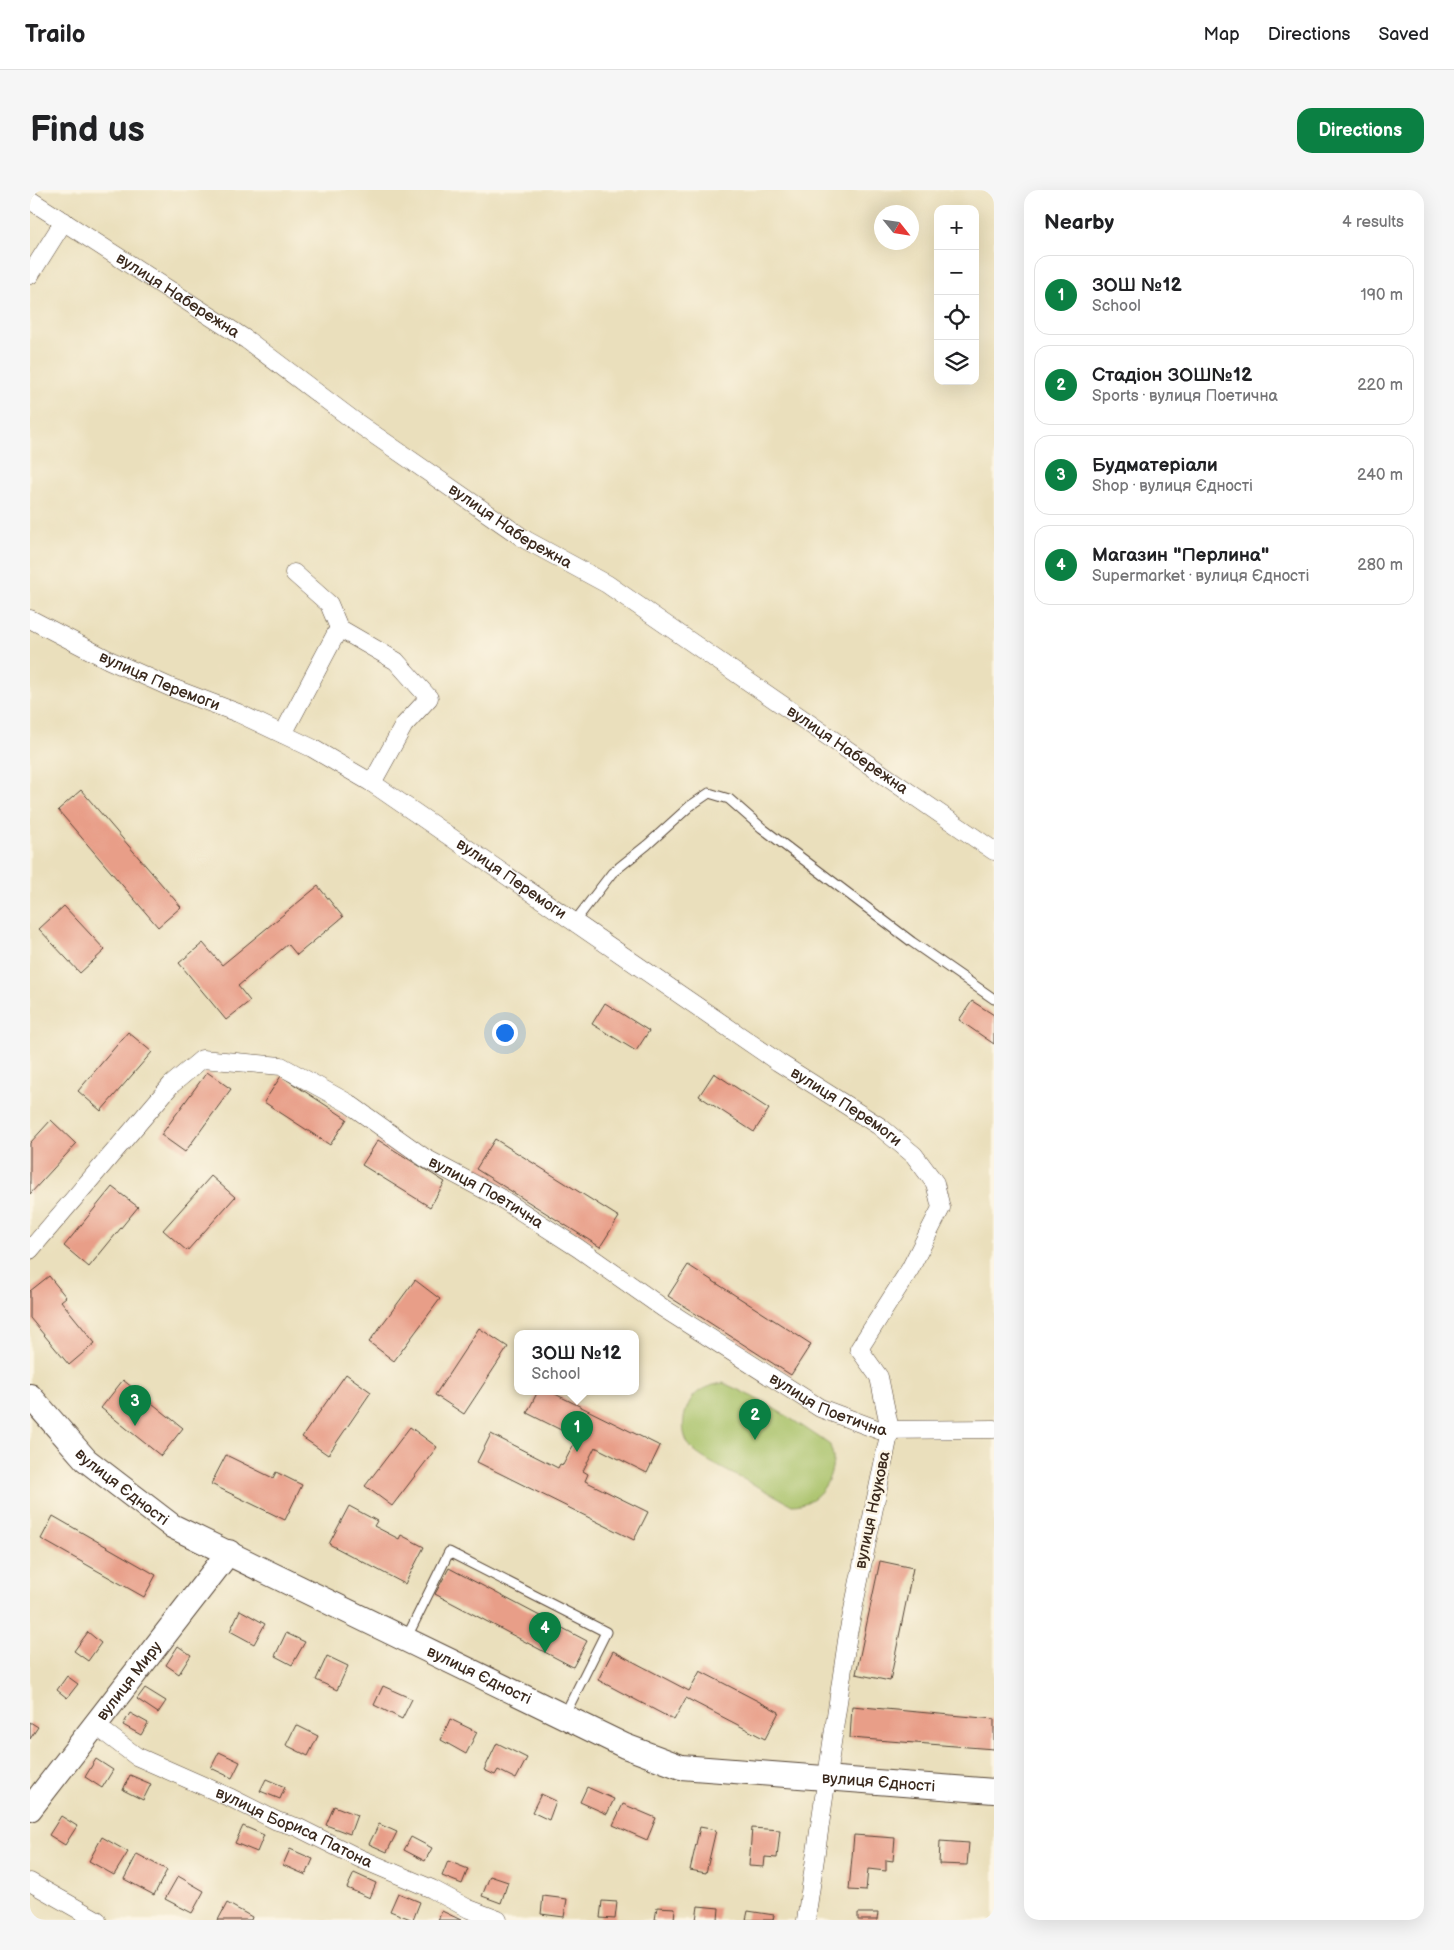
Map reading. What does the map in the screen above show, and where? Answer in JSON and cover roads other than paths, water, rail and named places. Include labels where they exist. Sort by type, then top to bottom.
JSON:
[{"type":"street","name":"вулиця Набережна","points":[[30,200],[247,340],[353,420],[526,540],[607,584],[994,851]]},
{"type":"street","points":[[30,275],[64,221]]},
{"type":"street","points":[[294,573],[329,604],[339,628],[396,661],[429,698],[404,725],[372,783]]},
{"type":"street","name":"вулиця Перемоги","points":[[30,619],[109,660],[172,688],[238,713],[312,748],[372,783],[484,862],[575,920],[778,1062],[879,1126],[914,1154],[935,1183],[941,1208]]},
{"type":"street","points":[[282,734],[339,628]]},
{"type":"street","name":"вулиця Поетична","points":[[30,1250],[170,1085],[202,1060],[281,1066],[348,1103],[425,1158],[502,1199],[578,1248],[662,1308],[820,1408],[879,1430],[994,1429]]},
{"type":"street","name":"вулиця Наукова","points":[[806,1920],[848,1634],[890,1430],[879,1377],[859,1349],[910,1270],[941,1208]]},
{"type":"street","name":"вулиця Єдності","points":[[30,1396],[86,1460],[172,1526],[229,1552],[625,1746],[681,1767],[994,1791]]},
{"type":"street","name":"вулиця Миру","points":[[30,1810],[229,1552]]},
{"type":"street","name":"вулиця Бориса Патона","points":[[96,1725],[136,1756],[232,1798],[277,1821],[297,1827],[359,1858],[432,1889],[469,1909],[498,1920]]},
{"type":"street","points":[[30,1882],[97,1920]]},
{"type":"lane","points":[[575,920],[612,873],[647,846],[690,806],[709,793],[729,799],[762,828],[912,942],[994,999]]},
{"type":"lane","points":[[406,1639],[449,1552],[606,1632],[564,1716]]},
{"type":"place","name":"Будматеріали","points":[[135,1426]]},
{"type":"place","name":"Стадіон ЗОШ№12","points":[[755,1440]]},
{"type":"place","name":"ЗОШ №12","points":[[577,1452]]},
{"type":"place","name":"Магазин \"Перлина\"","points":[[545,1653]]}]
